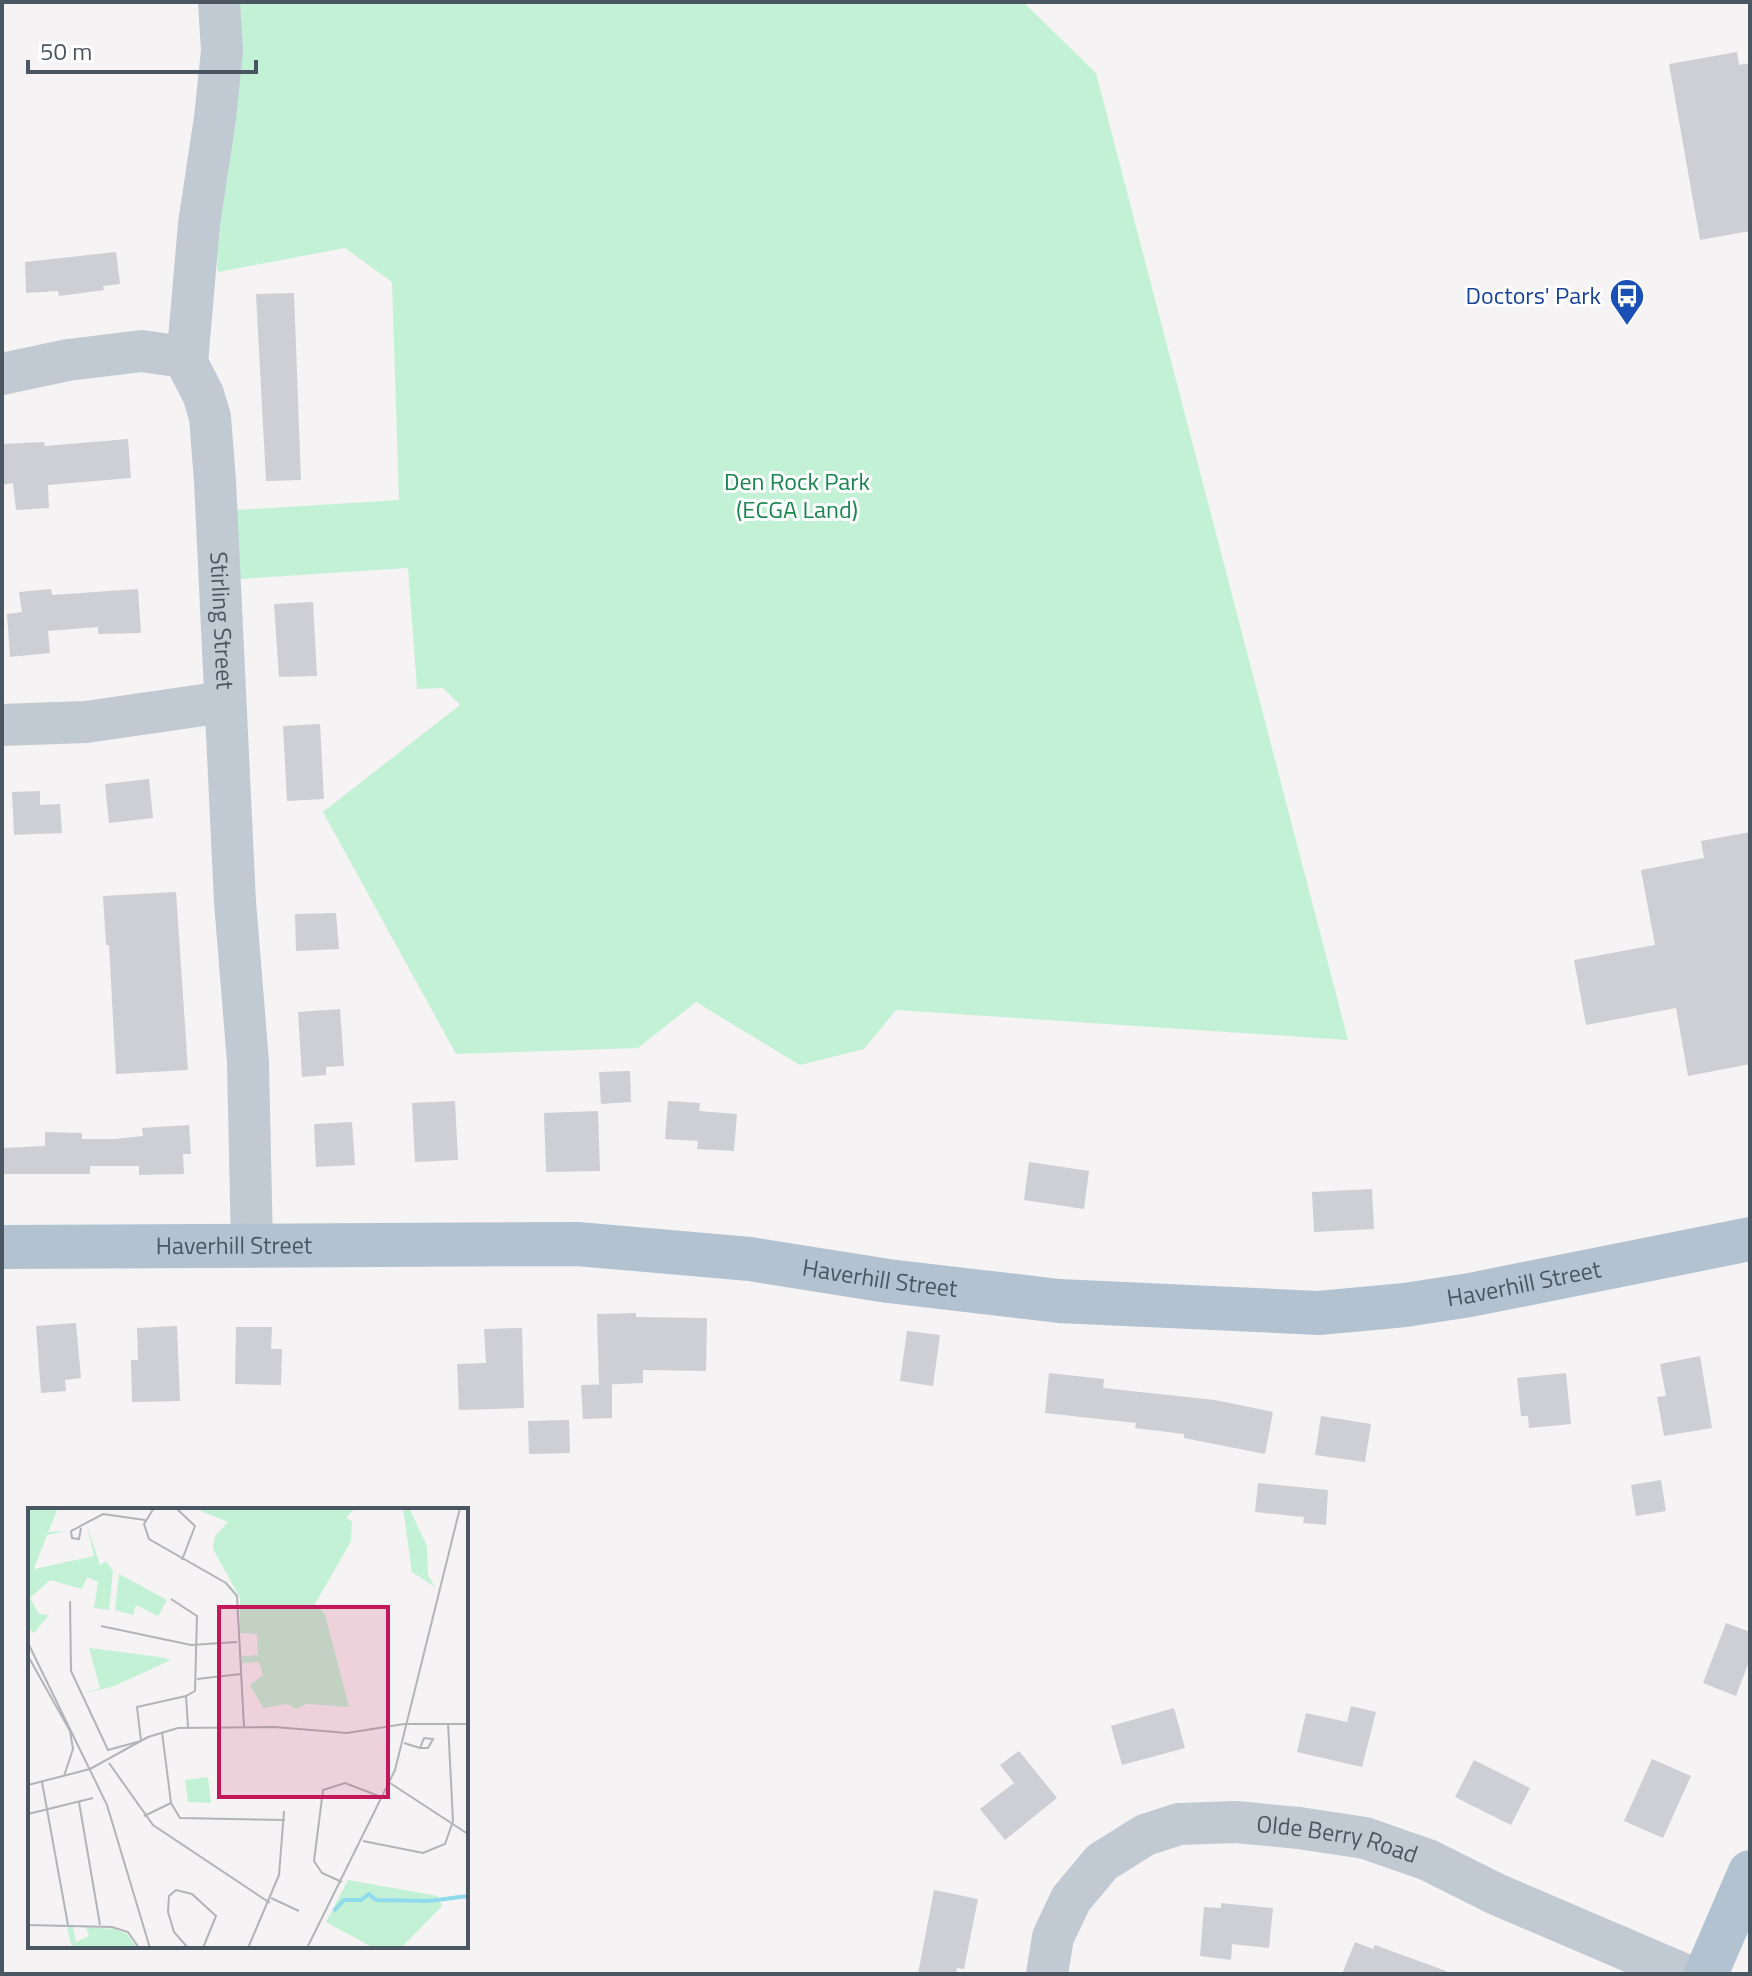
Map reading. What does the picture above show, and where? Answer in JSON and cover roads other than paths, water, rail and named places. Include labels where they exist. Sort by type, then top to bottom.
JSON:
[{"type":"main road","name":"Haverhill Street","points":[[2,1247],[577,1244],[750,1259],[888,1281],[1059,1301],[1319,1313],[1470,1295],[1750,1239]]},
{"type":"main road","points":[[1706,1974],[1750,1872]]},
{"type":"street","points":[[187,363],[199,224],[222,51],[219,2]]},
{"type":"street","points":[[2,374],[68,360],[142,351],[183,357],[187,363]]},
{"type":"street","name":"Stirling Street","points":[[187,363],[203,394],[210,417],[235,902],[248,1062],[252,1247]]},
{"type":"street","points":[[2,725],[86,722],[224,702]]},
{"type":"street","name":"Olde Berry Road","points":[[1047,1974],[1053,1937],[1071,1899],[1102,1862],[1145,1835],[1179,1824],[1236,1822],[1365,1838],[1428,1860],[1496,1894],[1683,1974]]},
{"type":"place","name":"Doctors' Park","points":[[1627,327]]},
{"type":"park label","name":"Den Rock Park (ECGA Land)","points":[[797,496]]}]
